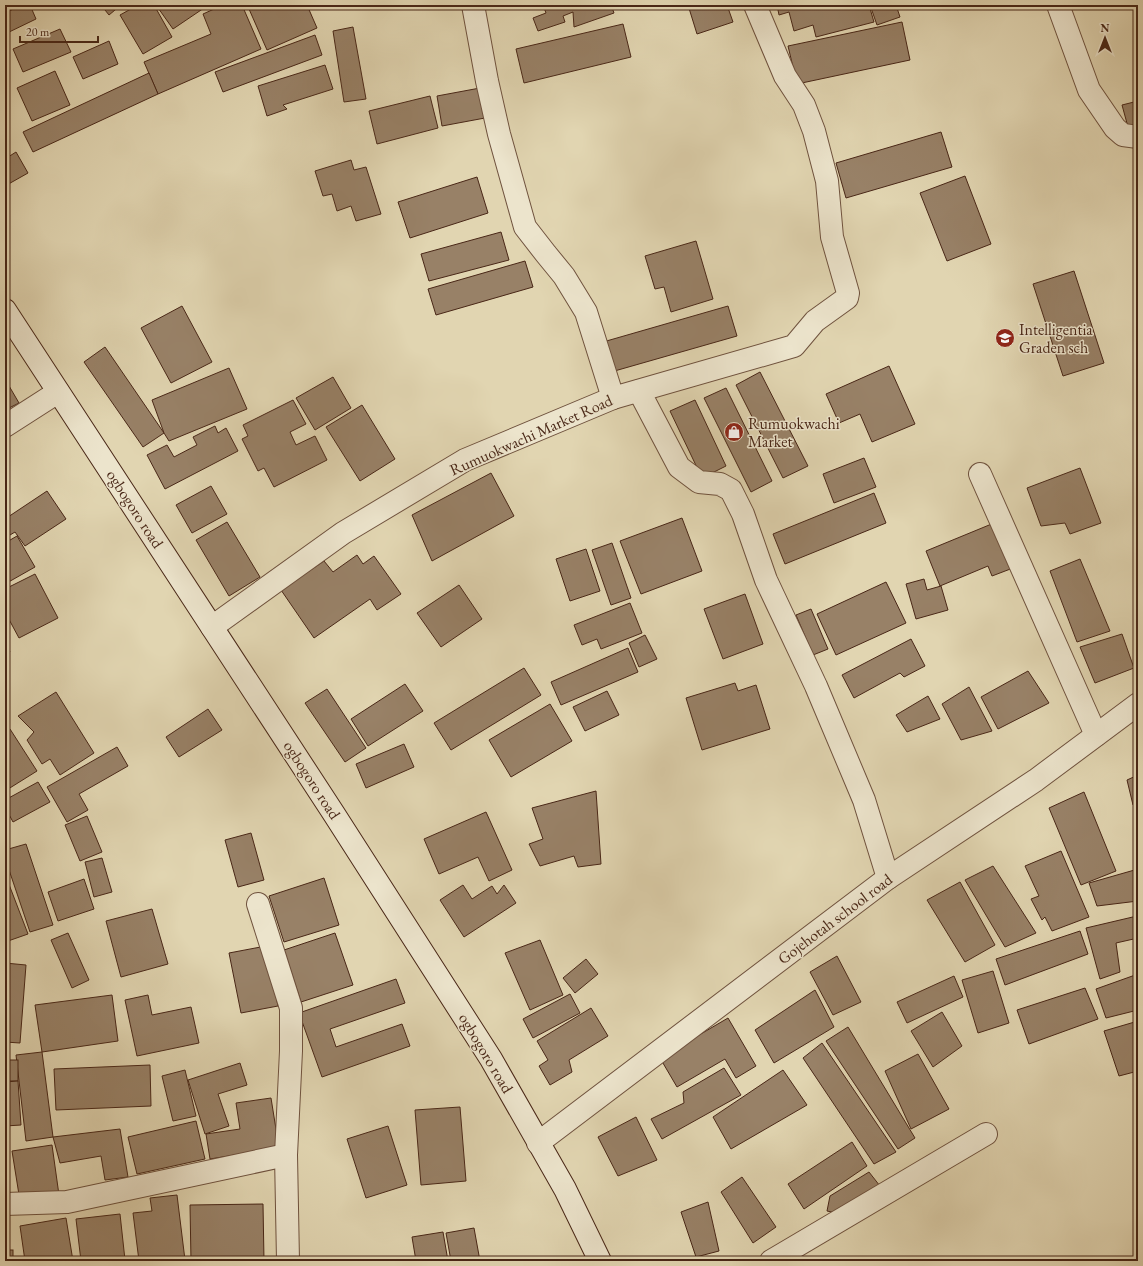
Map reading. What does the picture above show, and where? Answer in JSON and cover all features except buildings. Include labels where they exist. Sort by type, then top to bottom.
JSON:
[{"type":"street","points":[[473,5],[487,81],[499,134],[525,227],[564,276],[586,312],[613,398]]},
{"type":"street","name":"Rumuokwachi Market Road","points":[[212,627],[343,533],[465,460],[613,398],[794,346],[815,321],[847,298],[848,293],[832,237],[827,181],[814,131],[804,105],[784,76],[755,5]]},
{"type":"street","points":[[1058,5],[1089,90],[1115,128],[1123,135],[1138,137]]},
{"type":"street","name":"ogbogoro road","points":[[5,310],[334,814],[491,1059],[565,1189],[600,1261]]},
{"type":"street","points":[[638,391],[679,467],[699,482],[720,484],[730,490],[744,514],[766,580],[816,686],[864,800],[888,878]]},
{"type":"street","points":[[5,426],[58,392]]},
{"type":"street","points":[[980,474],[1096,735]]},
{"type":"street","name":"Gojehotah school road","points":[[538,1143],[888,878],[1036,780],[1138,704]]},
{"type":"street","points":[[258,904],[291,1008],[291,1051],[286,1155],[288,1261]]},
{"type":"street","points":[[771,1261],[986,1134]]},
{"type":"street","points":[[5,1204],[68,1202],[286,1155]]},
{"type":"place","name":"Intelligentia Graden sch","points":[[1005,338]]},
{"type":"place","name":"Rumuokwachi Market","points":[[734,432]]}]
